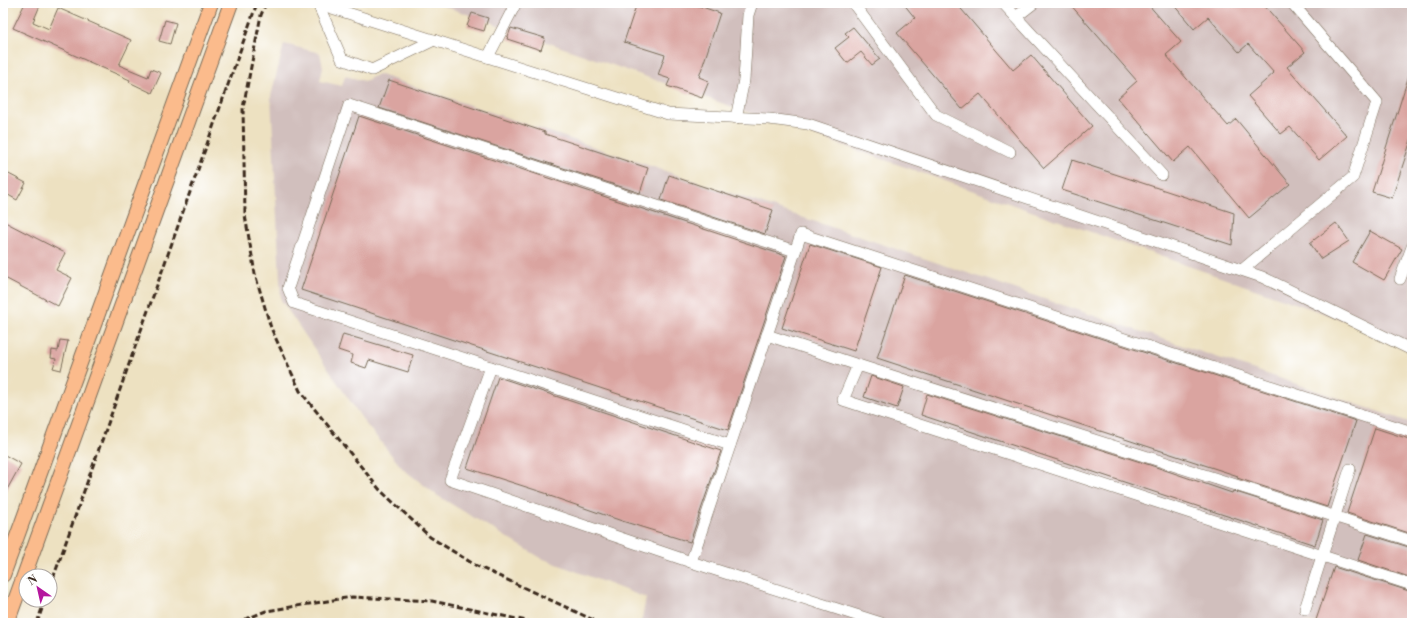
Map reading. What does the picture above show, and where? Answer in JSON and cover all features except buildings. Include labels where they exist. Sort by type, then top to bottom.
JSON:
[{"type":"main road","points":[[3,575],[211,3]]},
{"type":"main road","points":[[7,623],[232,3]]},
{"type":"street","points":[[317,3],[342,59],[372,70],[434,40]]},
{"type":"street","points":[[317,3],[668,114],[769,119],[808,124],[1262,277],[1412,350]]},
{"type":"street","points":[[488,57],[516,3]]},
{"type":"street","points":[[736,118],[744,80],[748,15],[752,3]]},
{"type":"street","points":[[853,3],[936,115],[1010,152]]},
{"type":"street","points":[[1003,3],[1162,175]]},
{"type":"street","points":[[1016,17],[1034,3]]},
{"type":"street","points":[[1242,270],[1353,177],[1377,102],[1292,3]]},
{"type":"street","points":[[730,445],[294,303],[288,288],[349,105],[795,252]]},
{"type":"street","points":[[690,562],[801,234],[1412,432]]},
{"type":"street","points":[[1400,279],[1412,247]]},
{"type":"street","points":[[767,335],[1412,541]]},
{"type":"street","points":[[858,365],[843,400],[1412,585]]},
{"type":"street","points":[[491,367],[450,480],[690,562],[881,623]]},
{"type":"street","points":[[1305,609],[1350,469]]},
{"type":"shaded area","points":[[435,3],[1412,3],[1412,344]]},
{"type":"shaded area","points":[[284,44],[320,53],[323,67],[320,81],[342,86],[345,76],[365,81],[378,74],[1412,423],[1412,623],[641,623],[646,598],[541,558],[438,496],[403,469],[365,423],[281,300],[271,96]]},
{"type":"railway","points":[[57,568],[257,3]]},
{"type":"railway","points":[[266,3],[261,15],[243,108],[245,215],[255,274],[271,328],[300,391],[380,490],[430,537],[475,565],[600,623]]},
{"type":"railway","points":[[236,623],[266,611],[352,597],[432,601],[536,623]]},
{"type":"railway","points":[[37,623],[42,608]]}]
